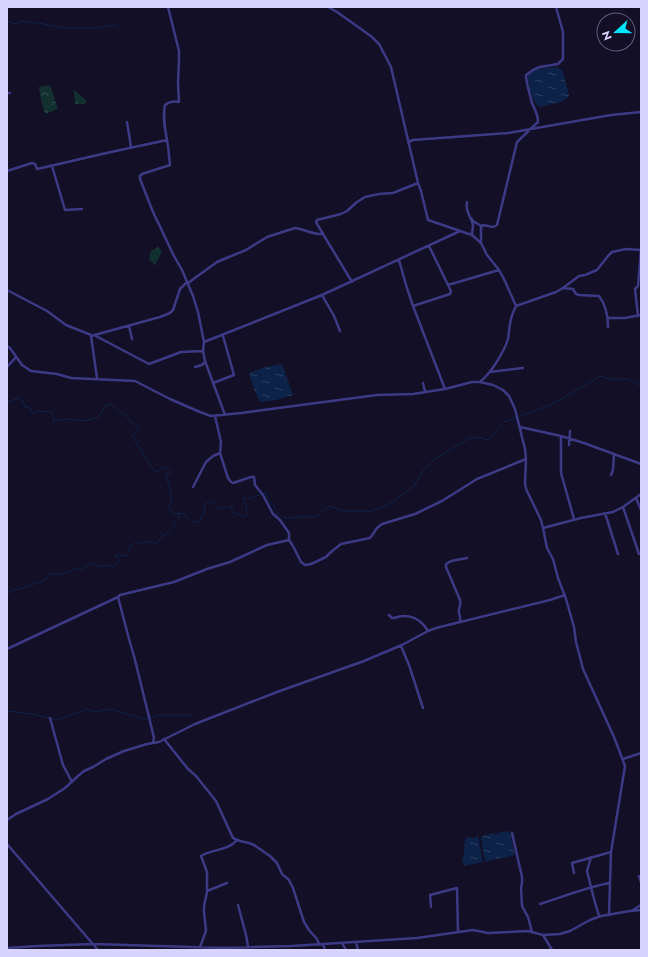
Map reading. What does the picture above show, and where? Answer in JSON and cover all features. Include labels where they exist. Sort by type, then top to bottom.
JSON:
[{"type":"street","points":[[168,7],[177,42],[179,59],[179,102],[168,103],[165,105],[164,109],[165,133],[170,165],[142,174],[140,179],[153,212],[188,282],[198,312],[204,342],[203,351],[205,362],[225,415]]},
{"type":"street","points":[[328,7],[372,37],[379,44],[391,67],[428,220],[472,235],[481,243],[487,256],[499,270],[516,306],[512,316],[505,348],[497,362],[480,382]]},
{"type":"street","points":[[468,214],[474,221],[482,226],[493,227],[497,225],[517,142],[538,122],[537,113],[527,84],[526,74],[540,67],[558,64],[563,59],[563,30],[556,7]]},
{"type":"street","points":[[408,142],[414,140],[508,133],[611,115],[641,112]]},
{"type":"street","points":[[127,122],[131,147]]},
{"type":"street","points":[[7,171],[32,163],[35,164],[37,169],[167,140]]},
{"type":"street","points":[[52,166],[65,210],[82,209]]},
{"type":"street","points":[[352,282],[316,222],[317,220],[341,214],[365,197],[393,193],[418,183]]},
{"type":"street","points":[[466,204],[472,224],[472,235]]},
{"type":"street","points":[[481,243],[482,226]]},
{"type":"street","points":[[92,336],[170,313],[173,310],[180,289],[188,282],[224,259],[246,250],[277,233],[299,228],[317,234],[323,234]]},
{"type":"street","points":[[204,342],[223,336],[352,282],[460,231]]},
{"type":"street","points":[[413,306],[451,293],[451,290],[429,246]]},
{"type":"street","points":[[516,306],[556,292],[574,279],[597,270],[612,252],[626,249],[641,250],[638,286],[635,288],[640,316],[608,318]]},
{"type":"street","points":[[398,260],[413,306],[445,389]]},
{"type":"street","points":[[448,285],[499,270]]},
{"type":"street","points":[[563,288],[573,290],[579,295],[600,296],[604,303],[608,318],[608,326]]},
{"type":"street","points":[[7,290],[47,311],[66,325],[91,335],[149,364],[181,352],[203,351]]},
{"type":"street","points":[[322,295],[334,316],[340,331]]},
{"type":"street","points":[[129,326],[132,339]]},
{"type":"street","points":[[92,336],[97,378]]},
{"type":"street","points":[[213,383],[234,376],[223,336]]},
{"type":"street","points":[[7,346],[22,365],[31,371],[57,374],[71,378],[97,378],[135,381],[170,399],[200,412],[215,416],[377,395],[413,394],[445,389],[472,382],[493,385],[509,396],[515,409],[524,442],[526,460],[526,489],[544,528],[548,548],[565,595],[574,627],[583,669],[614,737],[625,766],[611,852],[609,915]]},
{"type":"street","points":[[7,367],[16,357]]},
{"type":"street","points":[[195,367],[202,365],[205,362]]},
{"type":"street","points":[[489,372],[523,368]]},
{"type":"street","points":[[423,383],[425,392]]},
{"type":"street","points":[[215,416],[221,442],[220,453],[230,482],[233,483],[251,477],[254,478],[255,485],[262,494],[273,514],[280,520],[289,533],[289,540],[301,562],[305,565],[326,558],[341,544],[370,538],[382,524],[414,514],[442,501],[477,479],[526,460]]},
{"type":"street","points":[[520,427],[561,436],[641,464]]},
{"type":"street","points":[[569,445],[570,431]]},
{"type":"street","points":[[561,436],[561,472],[574,519]]},
{"type":"street","points":[[193,487],[206,462],[213,456],[220,453]]},
{"type":"street","points":[[611,475],[613,470],[614,454]]},
{"type":"street","points":[[544,528],[574,519],[613,512],[623,507],[641,494]]},
{"type":"street","points":[[636,498],[641,510]]},
{"type":"street","points":[[623,507],[639,554]]},
{"type":"street","points":[[605,513],[618,554]]},
{"type":"street","points":[[7,649],[120,595],[174,582],[230,562],[267,545],[289,540]]},
{"type":"street","points":[[460,622],[459,611],[461,603],[446,564],[451,561],[467,558]]},
{"type":"street","points":[[7,820],[66,788],[84,771],[124,751],[159,742],[195,724],[401,646],[436,628],[565,595]]},
{"type":"street","points":[[118,597],[154,738],[153,743]]},
{"type":"street","points":[[389,615],[392,618],[412,617],[423,623],[428,631]]},
{"type":"street","points":[[401,646],[423,708]]},
{"type":"street","points":[[50,718],[63,765],[72,782]]},
{"type":"street","points":[[164,740],[188,769],[205,786],[216,801],[233,838],[254,845],[277,863],[280,870],[289,880],[293,888],[304,922],[320,944]]},
{"type":"street","points":[[623,759],[641,753]]},
{"type":"street","points":[[512,833],[522,877],[522,906],[528,917],[532,932]]},
{"type":"street","points":[[200,947],[206,931],[204,906],[207,892],[207,872],[201,856],[211,852],[223,850],[234,844],[237,840]]},
{"type":"street","points":[[7,844],[98,950]]},
{"type":"street","points":[[574,873],[572,863],[611,852]]},
{"type":"street","points":[[591,857],[587,871],[599,917]]},
{"type":"street","points":[[639,876],[641,882]]},
{"type":"street","points":[[207,892],[227,883]]},
{"type":"street","points":[[540,904],[591,887],[610,883]]},
{"type":"street","points":[[431,907],[430,895],[457,888],[458,932]]},
{"type":"street","points":[[238,905],[248,947]]},
{"type":"street","points":[[630,911],[641,905]]},
{"type":"street","points":[[7,948],[93,944],[224,948],[302,945],[417,938],[473,930],[488,933],[528,931],[544,935],[565,933],[599,917],[630,911],[640,911]]},
{"type":"street","points":[[544,935],[552,950]]},
{"type":"street","points":[[356,942],[358,950]]},
{"type":"street","points":[[342,943],[346,950]]},
{"type":"street","points":[[323,944],[325,950]]},
{"type":"street","points":[[302,945],[303,950]]},
{"type":"green space","points":[[50,85],[58,109],[45,114],[39,87]]},
{"type":"green space","points":[[74,90],[87,101],[85,104],[75,104]]},
{"type":"green space","points":[[158,247],[162,252],[155,265],[149,259],[151,251]]},
{"type":"water","points":[[552,67],[559,68],[563,72],[569,97],[561,102],[539,107],[536,105],[530,92],[528,75],[535,70]]},
{"type":"water","points":[[282,364],[293,395],[276,400],[260,402],[249,373]]},
{"type":"water","points":[[507,831],[510,833],[515,855],[485,862],[481,838],[482,836],[494,833],[496,835],[497,833]]},
{"type":"water","points":[[477,836],[483,862],[464,866],[462,860],[465,851],[463,848],[466,837],[474,838]]},
{"type":"waterway","points":[[7,21],[14,24],[23,21],[64,28],[94,28],[117,25]]},
{"type":"waterway","points":[[519,417],[554,403],[601,376],[609,379],[628,379],[641,386]]},
{"type":"waterway","points":[[7,402],[19,398],[23,401],[25,407],[31,408],[30,410],[33,414],[39,411],[52,412],[54,421],[67,419],[85,421],[98,417],[106,405],[111,404],[138,427],[139,429],[132,437],[154,471],[158,472],[163,468],[168,468],[171,472],[166,473],[172,500],[169,507],[173,513],[179,514]]},
{"type":"waterway","points":[[264,493],[266,493],[277,514],[283,518],[316,517],[329,506],[345,511],[372,511],[391,503],[414,486],[423,470],[436,458],[470,438],[478,437],[488,440],[504,422],[516,418]]},
{"type":"waterway","points":[[7,594],[13,590],[45,580],[50,574],[58,574],[74,569],[82,569],[93,563],[99,566],[108,565],[114,567],[119,560],[115,555],[127,556],[128,551],[133,544],[137,542],[140,544],[145,541],[157,543],[162,536],[170,531],[179,518],[179,513],[184,514],[187,518],[194,522],[199,522],[204,513],[205,504],[212,501],[219,509],[230,506],[233,507],[231,509],[233,512],[245,517],[248,514],[246,511],[247,506],[243,498],[252,498],[261,494]]},
{"type":"waterway","points":[[7,711],[32,714],[57,720],[87,709],[93,712],[110,709],[145,719],[162,715],[191,715]]}]
